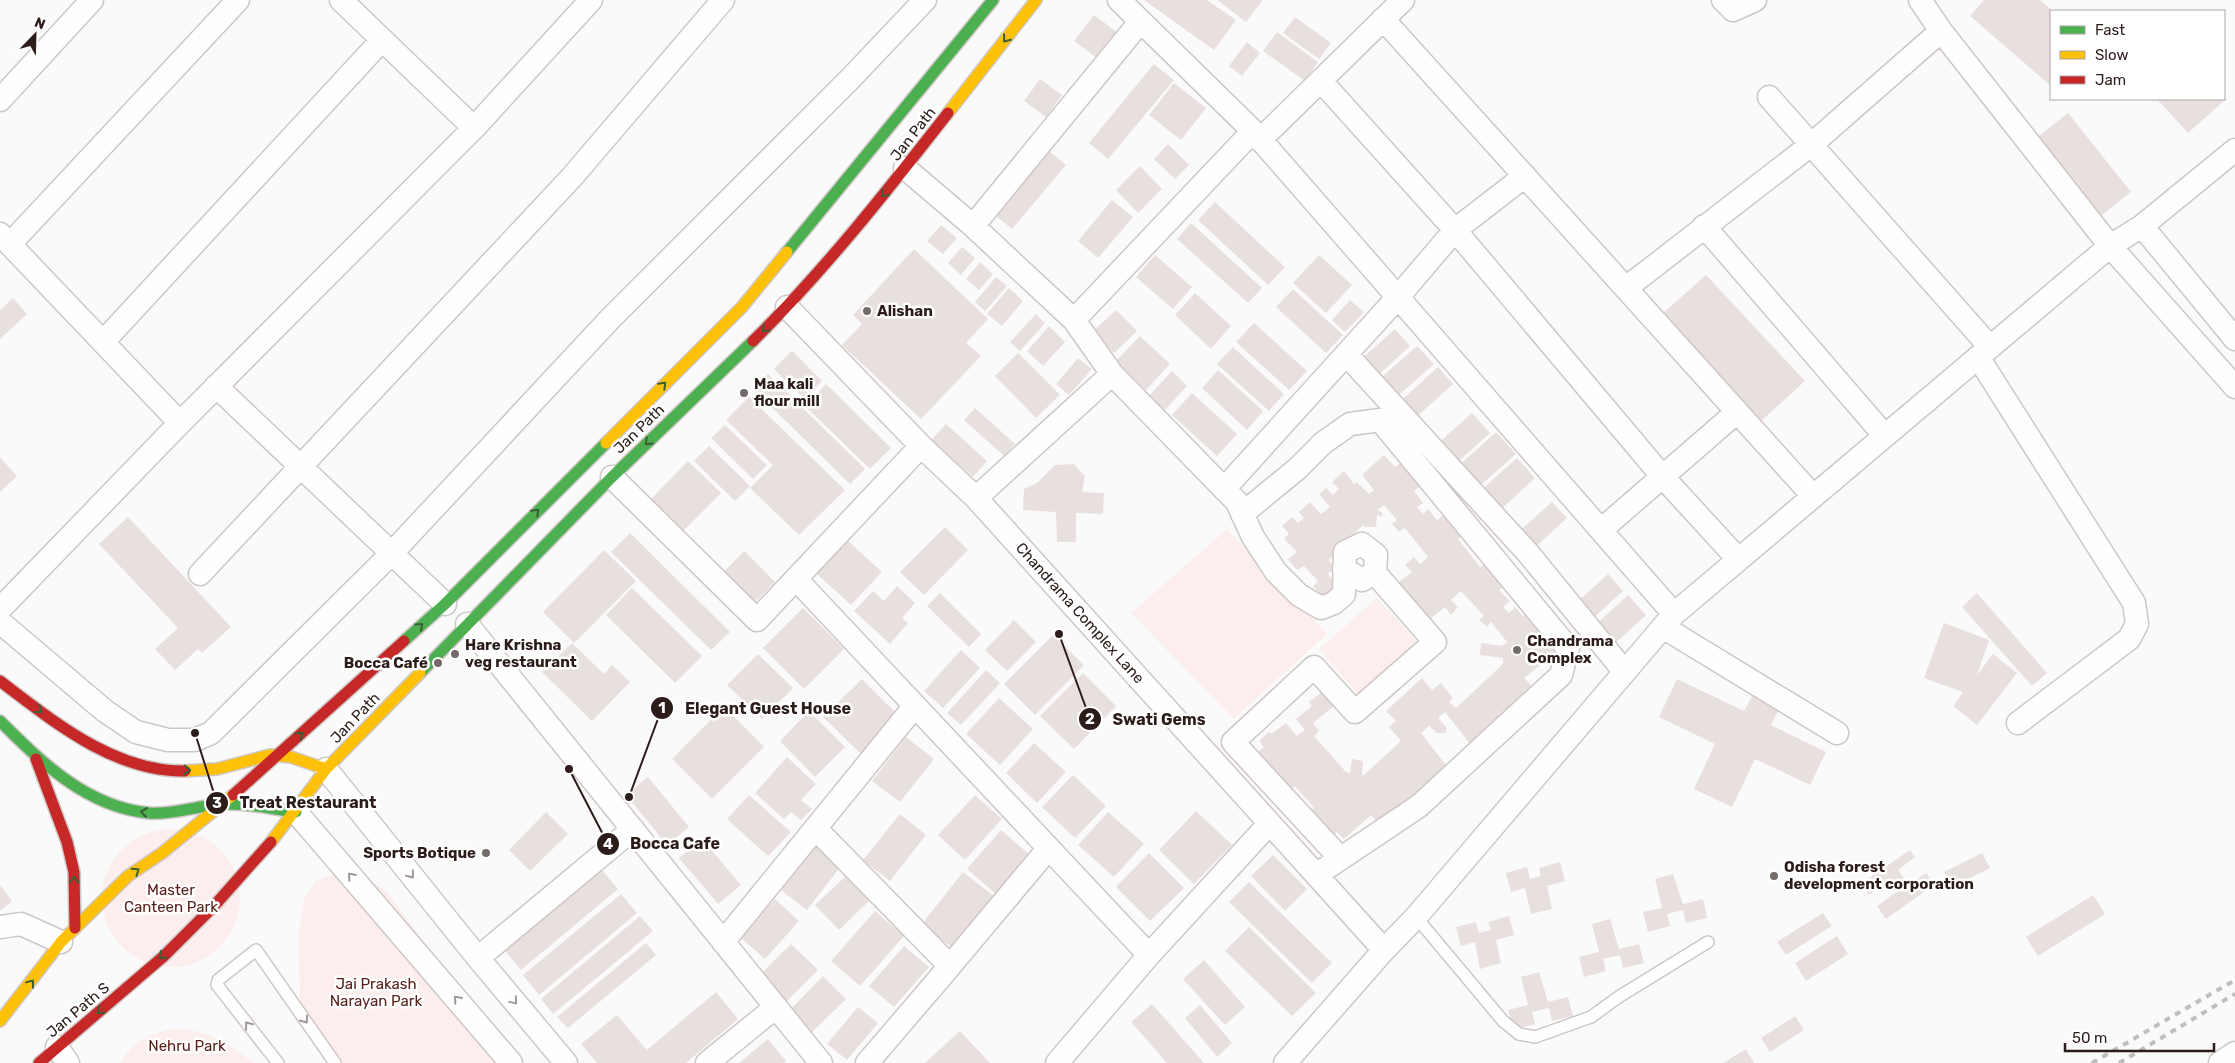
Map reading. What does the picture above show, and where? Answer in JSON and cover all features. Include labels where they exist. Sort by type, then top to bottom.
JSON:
[{"type":"main road","name":"Jan Path","points":[[0,1021],[68,935],[128,876],[162,853],[225,803],[445,604],[742,306],[993,0]]},
{"type":"main road","name":"Jan Path","points":[[251,868],[296,812],[326,769],[612,477],[787,307],[905,168],[1036,0]]},
{"type":"main road","points":[[0,681],[65,730],[99,749],[125,760],[161,768],[208,770],[258,757],[278,754],[326,769]]},
{"type":"main road","points":[[0,721],[34,756],[60,778],[92,797],[127,809],[150,813],[186,810],[225,803],[296,812]]},
{"type":"main road","points":[[34,756],[67,842],[74,872],[68,935]]},
{"type":"main road","name":"Jan Path S","points":[[39,1063],[62,1055],[251,868]]},
{"type":"street","points":[[0,100],[92,0]]},
{"type":"street","points":[[180,423],[5,239],[238,0]]},
{"type":"street","points":[[342,0],[474,128]]},
{"type":"street","points":[[0,609],[216,386],[474,128],[591,0]]},
{"type":"street","points":[[200,574],[572,177],[723,0]]},
{"type":"street","points":[[0,622],[105,711],[136,732],[168,740],[196,740],[211,733],[391,554],[610,319],[850,79],[925,0]]},
{"type":"street","points":[[1119,0],[1257,136],[1602,530],[1668,620],[1836,733]]},
{"type":"street","points":[[1074,320],[1257,136],[1321,81],[1403,0]]},
{"type":"street","points":[[1723,0],[1733,10],[1755,0]]},
{"type":"street","points":[[1920,0],[1941,31],[2110,246],[2235,387]]},
{"type":"street","points":[[1383,19],[1813,496]]},
{"type":"street","points":[[973,226],[1140,22]]},
{"type":"street","points":[[1626,288],[1812,144],[1941,31]]},
{"type":"street","points":[[103,342],[382,40]]},
{"type":"street","points":[[1321,81],[1455,230],[1662,476],[1738,559]]},
{"type":"street","points":[[1769,97],[1812,144],[1984,352],[2134,603],[2137,624],[2129,640],[2018,723]]},
{"type":"street","points":[[1285,1063],[1384,950],[1416,917],[1668,620],[2110,246],[2142,226],[2235,150]]},
{"type":"street","points":[[905,168],[973,226],[1074,320],[1112,374],[1237,502],[1253,537],[1276,572],[1299,595],[1321,608],[1334,603],[1344,594],[1345,552],[1362,544],[1376,555],[1375,573],[1435,642],[1355,712],[1314,668],[1233,742],[1340,858]]},
{"type":"street","points":[[1224,488],[1398,297],[1455,230],[1525,176]]},
{"type":"street","points":[[1704,226],[1885,436]]},
{"type":"street","points":[[2142,226],[2235,339]]},
{"type":"street","name":"Chandrama Complex Lane","points":[[787,307],[921,446],[976,498],[1384,950]]},
{"type":"street","points":[[1346,354],[1528,553],[1624,672]]},
{"type":"street","points":[[976,498],[1112,374]]},
{"type":"street","points":[[216,386],[445,604]]},
{"type":"street","points":[[1602,530],[1737,412]]},
{"type":"street","points":[[1242,514],[1296,469],[1323,443],[1350,424],[1380,420],[1568,648],[1561,675],[1419,806],[1316,875]]},
{"type":"street","points":[[612,477],[757,620],[921,446]]},
{"type":"street","points":[[1344,569],[1362,580],[1375,573]]},
{"type":"street","points":[[796,579],[914,707],[1149,955]]},
{"type":"street","points":[[467,624],[821,1063]]},
{"type":"street","points":[[723,942],[914,707]]},
{"type":"street","points":[[326,769],[478,958],[566,1063]]},
{"type":"street","points":[[296,812],[511,1063]]},
{"type":"street","points":[[1057,1063],[1149,955],[1269,824]]},
{"type":"street","points":[[478,958],[633,829]]},
{"type":"street","points":[[816,829],[950,966]]},
{"type":"street","points":[[867,1063],[1048,849]]},
{"type":"street","points":[[0,927],[21,924],[68,935]]},
{"type":"street","points":[[707,1063],[776,1007]]},
{"type":"street","points":[[2220,1063],[2235,1053]]},
{"type":"lane","points":[[1416,917],[1503,1021],[1519,1034],[1535,1037],[1591,1017],[1620,996],[1708,942]]},
{"type":"lane","points":[[278,1063],[217,984],[218,980],[256,950],[335,1063]]},
{"type":"green space","points":[[1227,529],[1327,634],[1234,719],[1131,613]]},
{"type":"green space","points":[[1377,598],[1421,646],[1363,700],[1319,649]]},
{"type":"green space","name":"Master Canteen Park","points":[[171,829],[197,834],[220,849],[235,872],[240,898],[235,924],[220,947],[197,962],[171,967],[145,962],[122,947],[107,924],[102,898],[107,872],[122,849],[145,834]]},
{"type":"green space","name":"Jai Prakash Narayan Park","points":[[350,874],[371,881],[388,893],[513,1063],[343,1063],[300,1002],[299,933],[304,898],[316,881],[332,875]]},
{"type":"green space","name":"Nehru Park","points":[[171,1029],[195,1031],[216,1038],[254,1063],[121,1063],[125,1055],[136,1044],[155,1034]]},
{"type":"building","points":[[1144,0],[1207,0],[1236,20],[1214,50]]},
{"type":"building","points":[[1217,0],[1260,0],[1262,1],[1246,22]]},
{"type":"building","points":[[1984,0],[2040,0],[2052,10],[2050,10],[2050,85],[1970,16]]},
{"type":"building","points":[[1094,15],[1118,33],[1098,59],[1074,41]]},
{"type":"building","points":[[1295,17],[1331,43],[1319,59],[1283,33]]},
{"type":"building","points":[[1277,32],[1318,62],[1305,81],[1263,51]]},
{"type":"building","points":[[1247,42],[1260,53],[1242,76],[1229,66]]},
{"type":"building","points":[[1154,64],[1174,80],[1108,159],[1089,143]]},
{"type":"building","points":[[1040,79],[1062,95],[1046,117],[1024,101]]},
{"type":"building","points":[[1174,83],[1206,108],[1181,140],[1149,115]]},
{"type":"building","points":[[2158,100],[2225,100],[2188,133]]},
{"type":"building","points":[[2068,113],[2131,192],[2097,219],[2034,140]]},
{"type":"building","points":[[1168,144],[1189,165],[1175,179],[1154,159]]},
{"type":"building","points":[[1044,147],[1066,165],[1012,229],[990,211]]},
{"type":"building","points":[[1140,166],[1162,189],[1138,213],[1116,190]]},
{"type":"building","points":[[1112,200],[1133,217],[1098,258],[1078,241]]},
{"type":"building","points":[[1215,202],[1285,267],[1268,285],[1198,220]]},
{"type":"building","points":[[1191,223],[1262,288],[1248,303],[1177,239]]},
{"type":"building","points":[[941,225],[957,238],[943,254],[927,241]]},
{"type":"building","points":[[962,247],[975,258],[961,275],[948,263]]},
{"type":"building","points":[[914,249],[988,319],[966,343],[981,356],[921,419],[842,345],[862,324],[853,315]]},
{"type":"building","points":[[1155,255],[1192,287],[1173,309],[1136,277]]},
{"type":"building","points":[[1319,255],[1352,285],[1326,313],[1293,283]]},
{"type":"building","points":[[980,262],[993,274],[979,290],[966,279]]},
{"type":"building","points":[[1706,275],[1805,381],[1761,421],[1662,314]]},
{"type":"building","points":[[996,277],[1007,286],[985,311],[975,302]]},
{"type":"building","points":[[1009,288],[1023,301],[1002,326],[987,314]]},
{"type":"building","points":[[1293,289],[1343,335],[1326,353],[1276,307]]},
{"type":"building","points":[[1195,293],[1231,326],[1211,349],[1175,315]]},
{"type":"building","points":[[13,298],[27,314],[0,339],[0,310]]},
{"type":"building","points":[[1350,300],[1364,312],[1345,332],[1332,320]]},
{"type":"building","points":[[1116,310],[1137,331],[1114,353],[1093,331]]},
{"type":"building","points":[[1036,314],[1045,323],[1020,351],[1010,342]]},
{"type":"building","points":[[1254,323],[1307,371],[1289,390],[1236,342]]},
{"type":"building","points":[[1049,326],[1065,342],[1043,366],[1027,351]]},
{"type":"building","points":[[1395,329],[1410,346],[1374,379],[1358,362]]},
{"type":"building","points":[[1140,336],[1170,364],[1146,390],[1115,362]]},
{"type":"building","points":[[1417,346],[1434,364],[1393,400],[1376,382]]},
{"type":"building","points":[[1233,347],[1284,394],[1269,411],[1217,364]]},
{"type":"building","points":[[792,351],[822,381],[804,399],[774,369]]},
{"type":"building","points":[[1018,353],[1060,395],[1036,418],[995,376]]},
{"type":"building","points":[[1078,358],[1092,369],[1069,395],[1056,384]]},
{"type":"building","points":[[1438,367],[1453,384],[1412,421],[1397,404]]},
{"type":"building","points":[[1218,370],[1263,411],[1247,430],[1202,388]]},
{"type":"building","points":[[1172,371],[1187,386],[1165,410],[1149,396]]},
{"type":"building","points":[[768,374],[865,469],[850,484],[753,389]]},
{"type":"building","points":[[826,384],[891,448],[870,469],[805,406]]},
{"type":"building","points":[[1192,393],[1237,434],[1217,456],[1172,415]]},
{"type":"building","points":[[749,397],[845,490],[799,535],[750,488],[773,465],[726,420]]},
{"type":"building","points":[[975,408],[1015,444],[1004,456],[964,420]]},
{"type":"building","points":[[1472,413],[1490,433],[1452,467],[1434,447]]},
{"type":"building","points":[[946,424],[987,461],[973,477],[931,440]]},
{"type":"building","points":[[725,425],[767,465],[753,479],[711,438]]},
{"type":"building","points":[[1496,432],[1516,454],[1474,491],[1455,469]]},
{"type":"building","points":[[709,446],[750,486],[735,501],[694,461]]},
{"type":"building","name":"Chandrama Complex","points":[[1384,455],[1395,467],[1402,462],[1420,486],[1414,491],[1423,503],[1417,507],[1423,514],[1428,509],[1437,520],[1445,514],[1462,535],[1458,539],[1480,567],[1486,563],[1505,585],[1499,590],[1510,601],[1503,607],[1509,613],[1515,607],[1523,616],[1530,611],[1548,633],[1544,637],[1555,653],[1524,678],[1537,691],[1471,745],[1445,712],[1438,718],[1447,728],[1445,733],[1437,733],[1429,726],[1421,733],[1446,765],[1380,825],[1371,815],[1344,839],[1337,832],[1328,840],[1307,815],[1314,808],[1295,786],[1285,793],[1258,752],[1264,747],[1259,741],[1269,732],[1271,734],[1286,723],[1297,736],[1305,730],[1296,719],[1312,706],[1309,702],[1322,692],[1334,706],[1313,723],[1319,731],[1314,736],[1346,772],[1350,773],[1352,759],[1363,761],[1362,775],[1364,775],[1401,741],[1389,727],[1396,721],[1386,711],[1422,678],[1432,690],[1441,683],[1453,698],[1449,702],[1456,708],[1503,664],[1503,658],[1480,655],[1481,643],[1502,646],[1507,642],[1491,622],[1487,627],[1479,620],[1484,616],[1461,591],[1451,600],[1458,607],[1451,615],[1445,607],[1424,624],[1393,587],[1412,572],[1405,565],[1414,557],[1420,564],[1428,557],[1405,528],[1399,532],[1392,524],[1397,520],[1384,505],[1377,510],[1383,513],[1381,517],[1377,514],[1376,527],[1364,527],[1364,524],[1329,560],[1335,568],[1328,574],[1340,588],[1326,601],[1313,586],[1318,581],[1304,566],[1297,570],[1288,559],[1297,552],[1284,539],[1289,534],[1282,526],[1292,517],[1298,523],[1304,518],[1299,512],[1310,502],[1321,514],[1330,507],[1319,494],[1326,488],[1333,495],[1339,489],[1332,482],[1344,471],[1354,484],[1357,482],[1369,494],[1374,490],[1362,475]]},
{"type":"building","points":[[0,457],[17,476],[0,492]]},
{"type":"building","points":[[1517,458],[1535,478],[1498,512],[1479,492]]},
{"type":"building","points":[[688,461],[721,493],[682,532],[650,500]]},
{"type":"building","points":[[1074,464],[1085,476],[1082,492],[1104,493],[1103,514],[1076,513],[1076,542],[1057,542],[1056,512],[1023,510],[1024,489],[1037,483],[1055,465]]},
{"type":"building","points":[[1552,502],[1567,518],[1531,551],[1516,534]]},
{"type":"building","points":[[128,517],[231,627],[202,653],[198,649],[175,670],[155,649],[178,628],[99,544]]},
{"type":"building","points":[[945,527],[968,550],[924,595],[900,572]]},
{"type":"building","points":[[630,533],[730,632],[711,650],[611,552]]},
{"type":"building","points":[[847,540],[882,572],[851,605],[816,573]]},
{"type":"building","points":[[604,550],[636,581],[574,643],[543,612]]},
{"type":"building","points":[[744,551],[775,582],[751,606],[720,576]]},
{"type":"building","points":[[1608,574],[1623,591],[1590,621],[1574,605]]},
{"type":"building","points":[[897,586],[915,603],[902,618],[908,623],[890,644],[854,611],[873,591],[884,601]]},
{"type":"building","points":[[632,588],[702,656],[675,683],[606,615]]},
{"type":"building","points":[[940,593],[981,634],[969,647],[927,606]]},
{"type":"building","points":[[1977,593],[2047,673],[2032,686],[1962,607]]},
{"type":"building","points":[[1628,595],[1646,615],[1610,648],[1592,628]]},
{"type":"building","points":[[803,608],[844,649],[804,689],[763,648]]},
{"type":"building","points":[[1014,620],[1036,642],[1007,671],[985,650]]},
{"type":"building","points":[[1944,623],[1989,640],[1977,675],[1993,654],[2017,673],[1977,725],[1953,706],[1963,692],[1924,678]]},
{"type":"building","points":[[1053,635],[1084,665],[1035,715],[1004,684]]},
{"type":"building","points":[[572,643],[604,674],[612,665],[630,682],[592,721],[542,672]]},
{"type":"building","points":[[961,650],[980,668],[943,708],[924,691]]},
{"type":"building","points":[[758,654],[793,688],[762,719],[727,685]]},
{"type":"building","points":[[986,670],[1000,683],[961,725],[947,713]]},
{"type":"building","points":[[1083,673],[1116,706],[1074,749],[1040,716]]},
{"type":"building","points":[[862,679],[899,716],[861,754],[823,717]]},
{"type":"building","points":[[1677,679],[1744,711],[1755,691],[1781,705],[1771,725],[1826,752],[1810,785],[1755,759],[1732,807],[1694,789],[1715,744],[1659,717]]},
{"type":"building","points":[[999,698],[1033,729],[1000,765],[966,734]]},
{"type":"building","points":[[724,707],[764,747],[712,799],[672,759]]},
{"type":"building","points":[[809,711],[845,747],[815,777],[780,741]]},
{"type":"building","points":[[906,737],[934,759],[900,802],[872,781]]},
{"type":"building","points":[[1034,743],[1066,772],[1037,803],[1006,773]]},
{"type":"building","points":[[787,757],[816,784],[801,800],[812,809],[801,820],[791,812],[784,819],[755,793]]},
{"type":"building","points":[[1073,775],[1106,806],[1075,838],[1042,807]]},
{"type":"building","points":[[648,777],[689,827],[667,845],[626,795]]},
{"type":"building","points":[[749,795],[791,832],[768,856],[727,819]]},
{"type":"building","points":[[975,795],[1002,819],[965,860],[938,835]]},
{"type":"building","points":[[1196,811],[1232,845],[1194,884],[1159,850]]},
{"type":"building","points":[[546,812],[568,834],[530,871],[509,850]]},
{"type":"building","points":[[1108,812],[1144,844],[1114,877],[1078,845]]},
{"type":"building","points":[[900,814],[926,835],[890,881],[863,860]]},
{"type":"building","points":[[1001,830],[1030,855],[996,894],[967,869]]},
{"type":"building","points":[[702,839],[741,885],[718,904],[679,858]]},
{"type":"building","points":[[812,844],[841,866],[807,910],[778,888]]},
{"type":"building","points":[[1910,850],[1915,857],[1898,870],[1909,885],[1926,873],[1935,884],[1886,919],[1877,906],[1898,891],[1890,880],[1869,895],[1861,884]]},
{"type":"building","points":[[1149,853],[1184,888],[1150,921],[1116,887]]},
{"type":"building","points":[[1982,853],[1990,868],[1952,887],[1944,872]]},
{"type":"building","points":[[1273,855],[1307,889],[1285,911],[1251,876]]},
{"type":"building","points":[[1560,862],[1565,881],[1547,886],[1552,909],[1531,914],[1525,888],[1511,892],[1506,873],[1527,867],[1530,879],[1541,876],[1539,868]]},
{"type":"building","points":[[602,870],[618,889],[521,970],[505,951]]},
{"type":"building","points":[[963,872],[995,897],[954,949],[922,924]]},
{"type":"building","points":[[849,873],[872,898],[839,930],[815,905]]},
{"type":"building","points":[[1673,874],[1683,904],[1703,899],[1707,918],[1686,923],[1683,910],[1667,914],[1670,926],[1648,932],[1643,912],[1662,908],[1655,879]]},
{"type":"building","points":[[1249,882],[1332,963],[1312,983],[1229,902]]},
{"type":"building","points":[[0,885],[12,901],[0,911]]},
{"type":"building","points":[[621,894],[637,913],[539,995],[523,975]]},
{"type":"building","points":[[2093,895],[2105,914],[2038,956],[2026,937]]},
{"type":"building","points":[[775,899],[799,921],[765,959],[740,937]]},
{"type":"building","points":[[875,911],[904,936],[860,986],[831,961]]},
{"type":"building","points":[[1823,913],[1832,926],[1786,955],[1777,942]]},
{"type":"building","points":[[640,916],[653,931],[553,1014],[541,999]]},
{"type":"building","points":[[1509,916],[1514,935],[1496,940],[1501,963],[1480,969],[1475,942],[1461,946],[1456,927],[1476,922],[1479,933],[1491,930],[1488,922]]},
{"type":"building","points":[[1610,919],[1619,949],[1639,944],[1644,963],[1623,968],[1620,955],[1603,959],[1606,971],[1584,977],[1579,957],[1599,952],[1592,924]]},
{"type":"building","points":[[1249,927],[1316,993],[1292,1016],[1225,951]]},
{"type":"building","points":[[1837,936],[1848,954],[1806,981],[1795,963]]},
{"type":"building","points":[[646,943],[656,955],[568,1028],[557,1017]]},
{"type":"building","points":[[791,944],[818,970],[784,1004],[757,978]]},
{"type":"building","points":[[904,946],[929,967],[894,1007],[869,986]]},
{"type":"building","points":[[1204,960],[1245,1007],[1225,1025],[1183,979]]},
{"type":"building","points":[[1539,972],[1548,1002],[1568,997],[1573,1016],[1552,1021],[1549,1008],[1532,1012],[1535,1024],[1513,1030],[1508,1010],[1528,1005],[1521,977]]},
{"type":"building","points":[[823,976],[846,999],[808,1036],[786,1014]]},
{"type":"building","points":[[716,992],[738,1019],[686,1063],[597,1063],[581,1044],[617,1015],[647,1050]]},
{"type":"building","points":[[1152,1004],[1204,1063],[1167,1063],[1131,1022]]},
{"type":"building","points":[[1200,1005],[1232,1043],[1217,1057],[1185,1018]]},
{"type":"building","points":[[858,1007],[878,1023],[847,1060],[827,1044]]},
{"type":"building","points":[[1795,1016],[1804,1030],[1770,1052],[1761,1038]]},
{"type":"building","points":[[960,1031],[990,1063],[925,1063]]},
{"type":"building","points":[[768,1039],[786,1061],[784,1063],[739,1063]]},
{"type":"building","points":[[1746,1049],[1754,1063],[1723,1063]]},
{"type":"railway","points":[[2092,1063],[2235,980]]},
{"type":"railway","points":[[2119,1063],[2235,994]]},
{"type":"traffic: fast","points":[[787,252],[993,0]]},
{"type":"traffic: fast","points":[[420,673],[612,477],[753,341]]},
{"type":"traffic: fast","points":[[404,641],[445,604],[606,443]]},
{"type":"traffic: fast","points":[[0,721],[49,767],[67,780],[105,802],[127,809],[158,813],[233,804],[296,812]]},
{"type":"traffic: slow","points":[[948,113],[1036,0]]},
{"type":"traffic: slow","points":[[606,443],[742,307],[787,252]]},
{"type":"traffic: slow","points":[[271,842],[326,769],[420,673]]},
{"type":"traffic: slow","points":[[185,771],[217,769],[270,755],[291,757],[326,769]]},
{"type":"traffic: slow","points":[[0,1021],[61,942],[128,876],[162,853],[233,795]]},
{"type":"traffic: jam","points":[[753,341],[830,259],[948,113]]},
{"type":"traffic: jam","points":[[233,795],[404,641]]},
{"type":"traffic: jam","points":[[0,681],[63,727],[109,754],[159,769],[185,771]]},
{"type":"traffic: jam","points":[[36,759],[67,842],[74,872],[75,928]]},
{"type":"traffic: jam","points":[[39,1063],[164,956],[214,906],[271,842]]},
{"type":"place","name":"Alishan","points":[[867,311]]},
{"type":"place","name":"Maa kali flour mill","points":[[744,393]]},
{"type":"place","name":"Swati Gems","points":[[1059,634]]},
{"type":"place","name":"Chandrama Complex","points":[[1517,650]]},
{"type":"place","name":"Hare Krishna veg restaurant","points":[[455,654]]},
{"type":"place","name":"Bocca Café","points":[[438,663]]},
{"type":"place","name":"Treat Restaurant","points":[[195,733]]},
{"type":"place","name":"Bocca Cafe","points":[[569,769]]},
{"type":"place","name":"Elegant Guest House","points":[[629,797]]},
{"type":"place","name":"Sports Botique","points":[[486,853]]},
{"type":"place","name":"Odisha forest development corporation","points":[[1774,876]]}]
